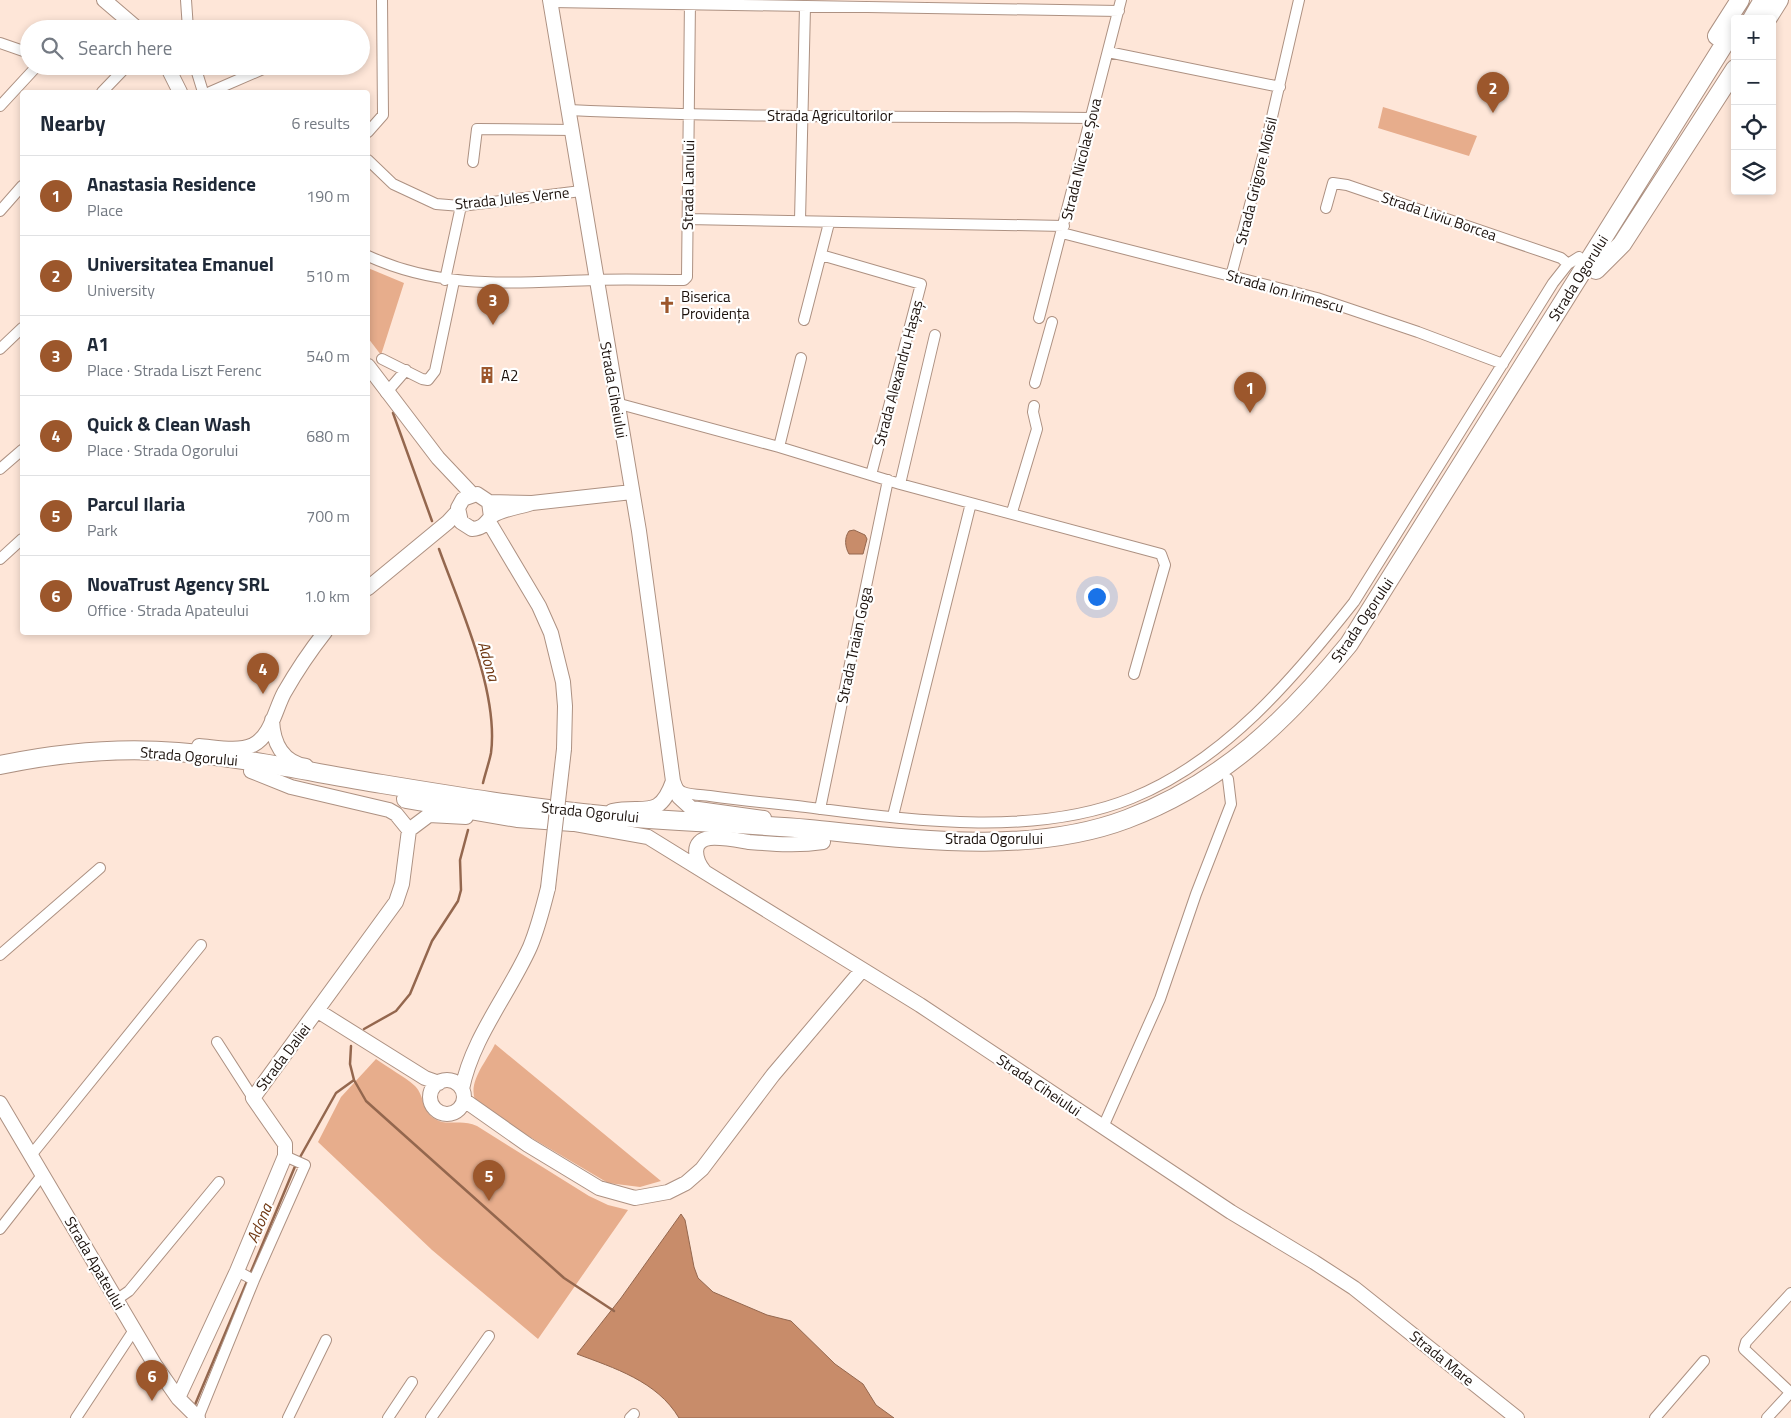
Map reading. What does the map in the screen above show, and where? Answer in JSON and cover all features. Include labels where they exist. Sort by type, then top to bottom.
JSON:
[{"type":"highway","points":[[1549,326],[1574,261],[1740,0]]},
{"type":"highway","points":[[1743,15],[1752,0]]},
{"type":"highway","points":[[1754,15],[1763,0]]},
{"type":"highway","points":[[1770,15],[1780,0]]},
{"type":"highway","name":"Strada Ogorului","points":[[0,776],[87,763],[178,762],[251,771],[517,818],[696,830],[824,842],[979,851],[1058,846],[1094,840],[1156,818],[1228,779],[1263,752],[1326,689],[1355,650],[1596,270],[1731,34]]},
{"type":"highway","name":"Strada Ogorului","points":[[0,765],[54,756],[152,751],[234,758],[383,784],[601,815],[810,829],[880,836],[1009,841],[1070,835],[1128,818],[1194,788],[1224,768],[1273,728],[1314,688],[1349,644],[1549,326],[1688,112],[1731,53]]},
{"type":"highway","points":[[1596,270],[1622,244],[1731,75]]},
{"type":"street","points":[[104,0],[127,20]]},
{"type":"street","points":[[186,0],[187,20]]},
{"type":"street","points":[[370,130],[383,115],[382,0]]},
{"type":"street","name":"Strada Nicolae Șova","points":[[1039,318],[1121,0]]},
{"type":"street","name":"Strada Grigore Moisil","points":[[1231,276],[1280,86],[1299,0]]},
{"type":"street","points":[[550,1],[690,2],[805,7],[1119,11]]},
{"type":"street","name":"Strada Ciheiului","points":[[550,1],[573,130],[595,280],[632,492],[673,781],[679,796],[691,808],[776,820],[810,829]]},
{"type":"street","name":"Strada Lanului","points":[[595,280],[684,280],[687,277],[690,2]]},
{"type":"street","points":[[800,220],[805,7]]},
{"type":"street","points":[[0,43],[20,50]]},
{"type":"street","points":[[1108,52],[1280,86]]},
{"type":"street","points":[[0,106],[29,75]]},
{"type":"street","points":[[104,90],[118,75]]},
{"type":"street","points":[[172,75],[179,90]]},
{"type":"street","points":[[198,75],[202,90]]},
{"type":"street","points":[[215,90],[249,75]]},
{"type":"street","name":"Strada Agricultorilor","points":[[569,110],[689,116],[801,114],[1092,118]]},
{"type":"street","points":[[473,162],[477,129],[573,130]]},
{"type":"street","name":"Strada Jules Verne","points":[[370,162],[393,184],[436,204],[461,206],[581,191]]},
{"type":"street","name":"Strada Liviu Borcea","points":[[1326,208],[1333,183],[1347,185],[1560,258],[1574,261]]},
{"type":"street","points":[[0,211],[20,188]]},
{"type":"street","points":[[382,358],[428,380],[436,371],[461,206]]},
{"type":"street","points":[[687,218],[1063,229]]},
{"type":"street","points":[[804,320],[829,223]]},
{"type":"street","name":"Strada Ion Irimescu","points":[[1063,229],[1317,298],[1418,332],[1503,364]]},
{"type":"street","name":"Strada Alexandru Hașaș","points":[[821,255],[921,284],[871,475]]},
{"type":"street","points":[[370,257],[402,270],[449,281],[531,283],[595,280]]},
{"type":"street","points":[[601,815],[619,809],[656,807],[666,798],[673,781],[684,792],[820,809],[893,816],[996,822],[1088,812],[1130,799],[1188,769],[1221,744],[1268,702],[1329,634],[1354,602],[1553,283],[1574,261]]},
{"type":"street","points":[[1036,383],[1052,322]]},
{"type":"street","points":[[0,349],[20,330]]},
{"type":"street","points":[[900,484],[935,336]]},
{"type":"street","points":[[779,447],[801,358]]},
{"type":"street","points":[[370,369],[386,393],[438,458],[472,494],[482,496],[489,502],[532,503],[632,492]]},
{"type":"street","points":[[386,393],[406,370]]},
{"type":"street","points":[[616,403],[779,447],[900,484],[1012,512],[1161,554],[1166,565],[1134,674]]},
{"type":"street","points":[[1012,512],[1037,429],[1032,412],[1034,406]]},
{"type":"street","points":[[0,469],[20,452]]},
{"type":"street","points":[[438,458],[458,509],[461,522],[483,535],[512,562]]},
{"type":"street","name":"Strada Traian Goga","points":[[820,809],[888,480]]},
{"type":"street","points":[[370,586],[448,522],[463,499],[472,494]]},
{"type":"street","points":[[454,1113],[459,1110],[465,1076],[491,1018],[530,947],[548,888],[564,749],[565,706],[558,656],[539,606],[512,562],[490,519],[489,502]]},
{"type":"street","points":[[413,551],[446,533],[479,528],[490,519],[532,503]]},
{"type":"street","points":[[893,816],[971,503]]},
{"type":"street","points":[[0,559],[20,541]]},
{"type":"street","points":[[152,751],[177,746],[246,747],[258,742],[264,736],[283,694],[323,635]]},
{"type":"street","points":[[272,719],[275,740],[282,753],[289,759],[301,765],[383,784]]},
{"type":"street","points":[[251,771],[266,779],[291,787],[389,810],[396,814],[409,830],[425,817],[434,814],[517,818]]},
{"type":"street","points":[[1103,1127],[1160,1000],[1196,894],[1231,804],[1228,779]]},
{"type":"street","name":"Strada Ciheiului","points":[[564,822],[648,837],[920,1006],[1231,1212],[1314,1262],[1368,1298]]},
{"type":"street","name":"Strada Daliei","points":[[285,1156],[285,1144],[253,1098],[318,1012],[396,902],[402,884],[409,830]]},
{"type":"street","name":"Strada Ciheiului","points":[[708,875],[699,864],[695,850],[699,844],[710,838],[780,845],[824,842]]},
{"type":"street","points":[[0,955],[100,868]]},
{"type":"street","points":[[32,1154],[201,945]]},
{"type":"street","points":[[381,1052],[421,1084],[438,1112],[468,1115],[528,1145],[599,1188],[618,1195],[635,1198],[652,1196],[668,1192],[686,1183],[702,1169],[785,1061],[862,970]]},
{"type":"street","points":[[318,1012],[425,1078],[454,1082],[463,1095],[528,1145]]},
{"type":"street","points":[[430,1097],[434,1086],[444,1082],[491,1018]]},
{"type":"street","points":[[218,1042],[253,1098]]},
{"type":"street","name":"Strada Apateului","points":[[0,1103],[32,1154],[155,1365],[181,1401],[198,1418]]},
{"type":"street","points":[[178,1418],[181,1401],[285,1156],[305,1165],[254,1280],[198,1418]]},
{"type":"street","points":[[0,1229],[43,1174]]},
{"type":"street","points":[[116,1300],[129,1291],[219,1182]]},
{"type":"street","points":[[237,1271],[254,1280]]},
{"type":"street","points":[[1767,1418],[1790,1393],[1744,1349],[1746,1342],[1791,1292]]},
{"type":"street","name":"Strada Mare","points":[[1368,1298],[1517,1418]]},
{"type":"street","points":[[76,1418],[134,1330]]},
{"type":"street","points":[[431,1418],[489,1336]]},
{"type":"street","points":[[288,1418],[326,1340]]},
{"type":"street","points":[[1655,1418],[1704,1361]]},
{"type":"street","points":[[388,1418],[412,1382]]},
{"type":"shaded area","points":[[1383,107],[1477,136],[1469,156],[1378,128]]},
{"type":"shaded area","points":[[370,269],[404,283],[381,355],[370,341]]},
{"type":"shaded area","points":[[854,530],[865,535],[867,539],[863,554],[849,554],[846,537],[849,531]]},
{"type":"shaded area","points":[[495,1044],[661,1181],[640,1187],[608,1183],[479,1107],[473,1091],[475,1083]]},
{"type":"shaded area","points":[[376,1059],[415,1086],[421,1094],[428,1112],[435,1119],[477,1126],[589,1196],[608,1205],[628,1210],[538,1339],[432,1250],[318,1142],[341,1097]]},
{"type":"shaded area","points":[[681,1214],[685,1220],[698,1278],[713,1292],[767,1315],[791,1321],[835,1364],[863,1384],[876,1405],[894,1418],[679,1418],[670,1405],[647,1385],[634,1377],[577,1354],[621,1298]]},
{"type":"waterway","name":"Adona","points":[[393,413],[432,521]]},
{"type":"waterway","name":"Adona","points":[[439,549],[467,623],[484,677],[492,729],[491,753],[483,783]]},
{"type":"waterway","name":"Adona","points":[[364,1029],[396,1011],[410,994],[432,941],[458,901],[461,890],[460,860],[468,830]]},
{"type":"waterway","name":"Adona","points":[[299,1159],[336,1093],[354,1080],[350,1064],[351,1046]]},
{"type":"waterway","points":[[354,1080],[366,1101],[564,1278],[614,1311]]},
{"type":"waterway","name":"Adona","points":[[250,1274],[296,1164]]},
{"type":"waterway","name":"Adona","points":[[194,1407],[248,1279]]},
{"type":"place","name":"Universitatea Emanuel","points":[[1493,113]]},
{"type":"place","name":"Biserica Providența","points":[[667,305]]},
{"type":"place","name":"A1","points":[[493,325]]},
{"type":"place","name":"A2","points":[[487,375]]},
{"type":"place","name":"Anastasia Residence","points":[[1250,413]]},
{"type":"place","name":"Quick & Clean Wash","points":[[263,694]]},
{"type":"place","name":"Parcul Ilaria","points":[[489,1201]]},
{"type":"place","name":"NovaTrust Agency SRL","points":[[152,1401]]}]
